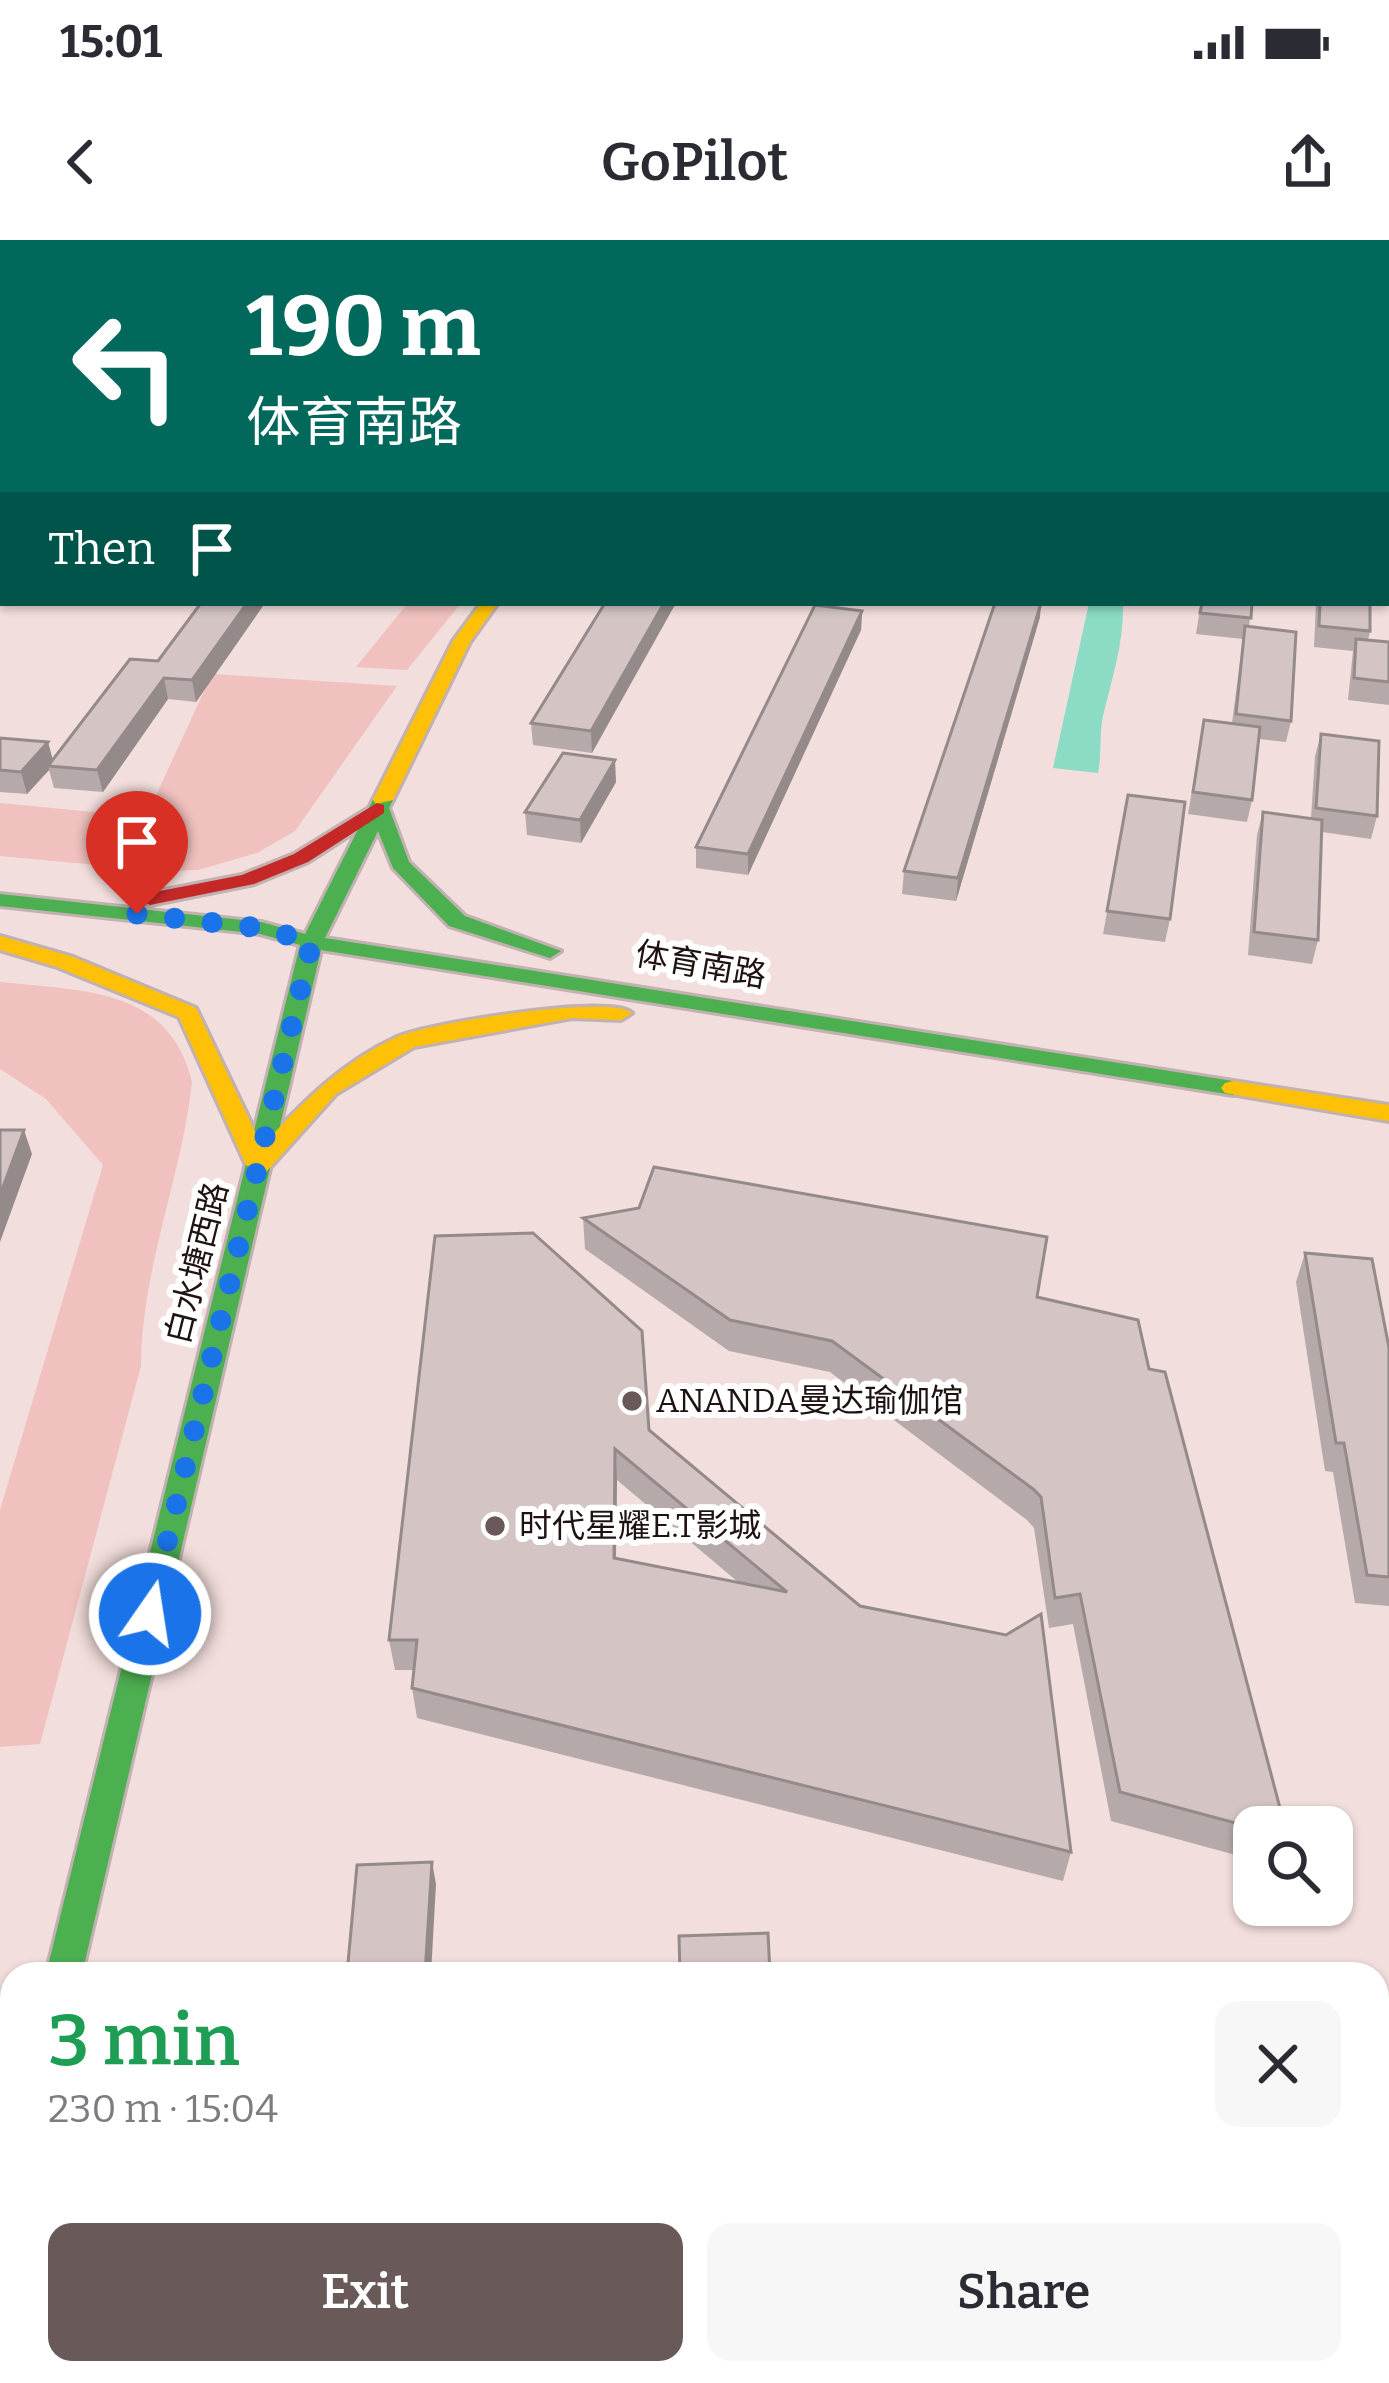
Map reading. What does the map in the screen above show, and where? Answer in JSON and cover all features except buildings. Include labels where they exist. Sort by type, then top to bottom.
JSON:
[{"type":"street","name":"白水塘西路","points":[[67,1962],[310,953],[462,641],[488,606]]},
{"type":"street","points":[[96,909],[247,880],[301,858],[379,808],[400,864],[457,921],[666,980],[724,1004]]},
{"type":"street","name":"体育南路","points":[[0,900],[261,928],[310,953],[1389,1140]]},
{"type":"street","points":[[0,932],[88,941]]},
{"type":"street","points":[[0,943],[65,962],[188,1012],[258,1165],[328,1089],[407,1041],[572,1011],[641,1013]]},
{"type":"street","name":"体育南路","points":[[263,959],[310,953],[724,1004],[1389,1112]]},
{"type":"shaded area","points":[[406,606],[459,606],[407,670],[356,667]]},
{"type":"shaded area","points":[[1088,606],[1123,606],[1098,773],[1053,768]]},
{"type":"shaded area","points":[[212,674],[397,686],[295,831],[257,853],[198,870],[162,871],[0,856],[0,803],[146,817]]},
{"type":"shaded area","points":[[0,982],[90,992],[142,1011],[164,1027],[192,1082],[154,1259],[141,1366],[40,1744],[0,1747],[0,1510],[103,1165],[46,1099],[0,1069]]},
{"type":"traffic: fast","points":[[67,1962],[312,942],[383,800]]},
{"type":"traffic: fast","points":[[379,808],[400,864],[457,921],[550,951]]},
{"type":"traffic: fast","points":[[0,900],[261,928],[312,942],[1233,1088]]},
{"type":"traffic: slow","points":[[383,800],[462,641],[488,606]]},
{"type":"traffic: slow","points":[[0,943],[65,962],[188,1013],[258,1165]]},
{"type":"traffic: slow","points":[[260,1163],[328,1089],[407,1041],[572,1011],[621,1013]]},
{"type":"traffic: slow","points":[[1233,1088],[1389,1113]]},
{"type":"traffic: jam","points":[[150,899],[247,880],[301,858],[377,809]]},
{"type":"place","name":"ANANDA曼达瑜伽馆","points":[[632,1401]]},
{"type":"place","name":"时代星耀E.T影城","points":[[495,1526]]},
{"type":"route","points":[[137,914],[261,928],[312,942],[150,1614]]}]
